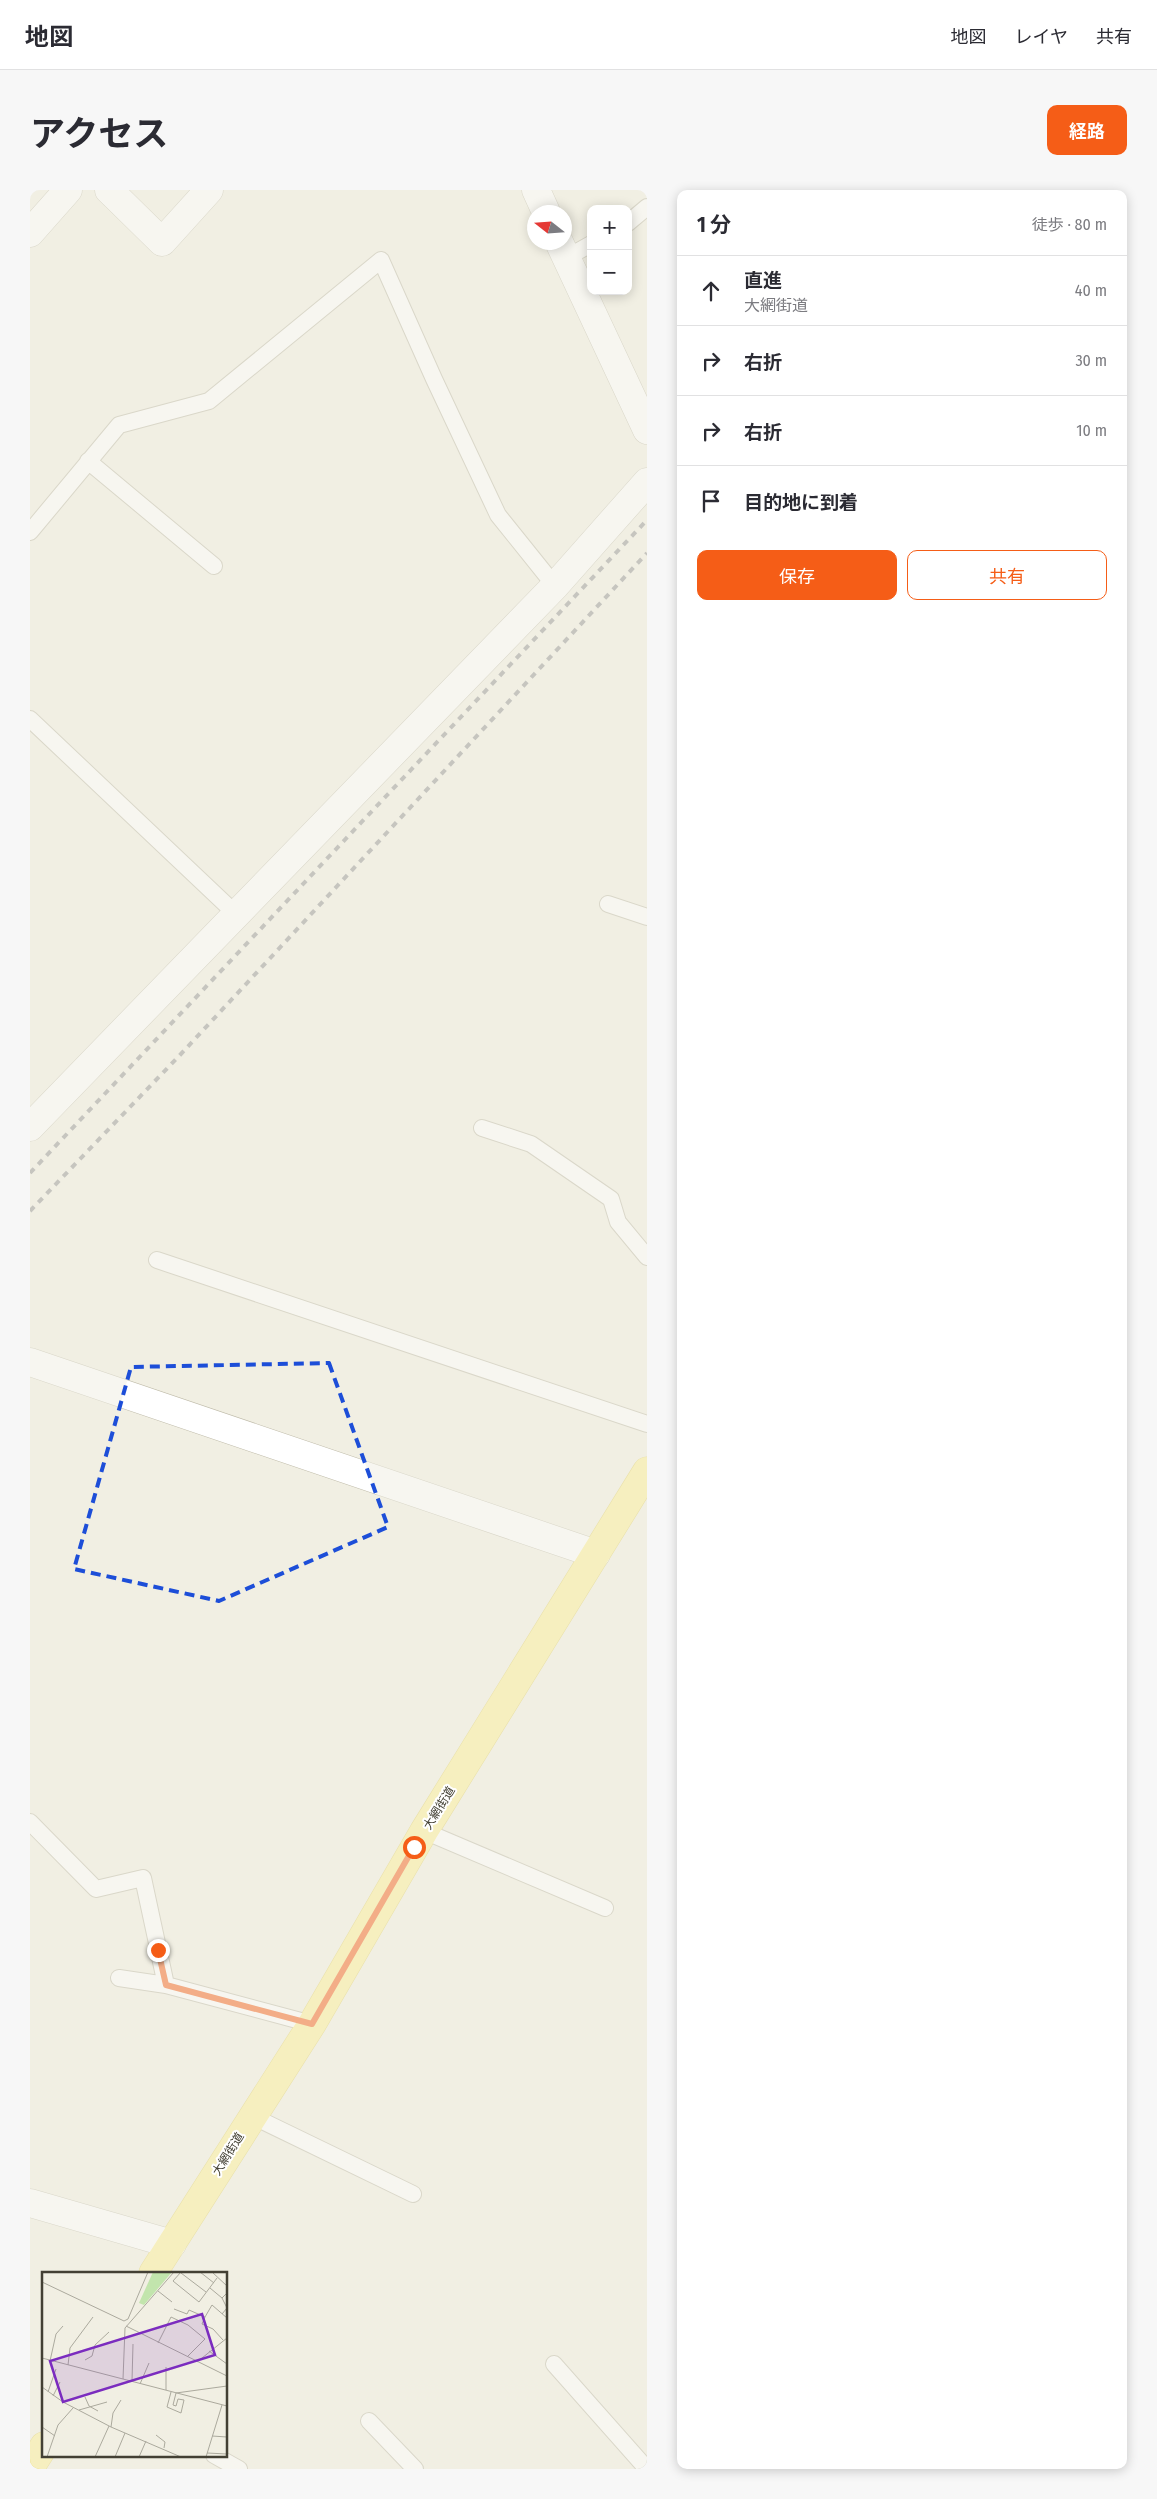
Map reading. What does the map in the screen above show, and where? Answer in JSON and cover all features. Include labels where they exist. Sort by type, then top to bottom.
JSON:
[{"type":"main road","name":"大網街道","points":[[154,2272],[312,2024],[424,1831],[647,1471]]},
{"type":"street","points":[[30,233],[68,190]]},
{"type":"street","points":[[109,190],[162,242],[209,190]]},
{"type":"street","points":[[536,190],[543,205]]},
{"type":"street","points":[[563,250],[647,430]]},
{"type":"street","points":[[30,1127],[555,586],[647,482]]},
{"type":"street","points":[[30,1362],[596,1554]]},
{"type":"street","points":[[30,2204],[172,2244]]},
{"type":"lane","points":[[632,220],[647,207]]},
{"type":"lane","points":[[572,248],[587,245]]},
{"type":"lane","points":[[30,532],[118,425],[209,401],[381,260],[498,515],[555,586]]},
{"type":"lane","points":[[88,461],[214,566]]},
{"type":"lane","points":[[30,719],[236,915]]},
{"type":"lane","points":[[608,904],[647,917]]},
{"type":"lane","points":[[482,1128],[532,1144],[611,1200],[618,1222],[647,1257]]},
{"type":"lane","points":[[157,1260],[647,1424]]},
{"type":"lane","points":[[30,1822],[96,1889],[143,1878],[166,1985]]},
{"type":"lane","points":[[424,1831],[605,1908]]},
{"type":"lane","points":[[119,1978],[166,1985],[312,2024]]},
{"type":"lane","points":[[252,2116],[413,2194]]},
{"type":"lane","points":[[554,2364],[647,2469]]},
{"type":"lane","points":[[369,2421],[415,2469]]},
{"type":"lane","points":[[216,2456],[239,2469]]},
{"type":"highlighted area","points":[[329,1363],[388,1527],[219,1601],[74,1569],[131,1367]]},
{"type":"railway","points":[[30,1173],[647,520]]},
{"type":"railway","points":[[30,1211],[180,1055],[647,553]]},
{"type":"route","points":[[158,1950],[166,1985],[312,2024],[414,1847]]}]
